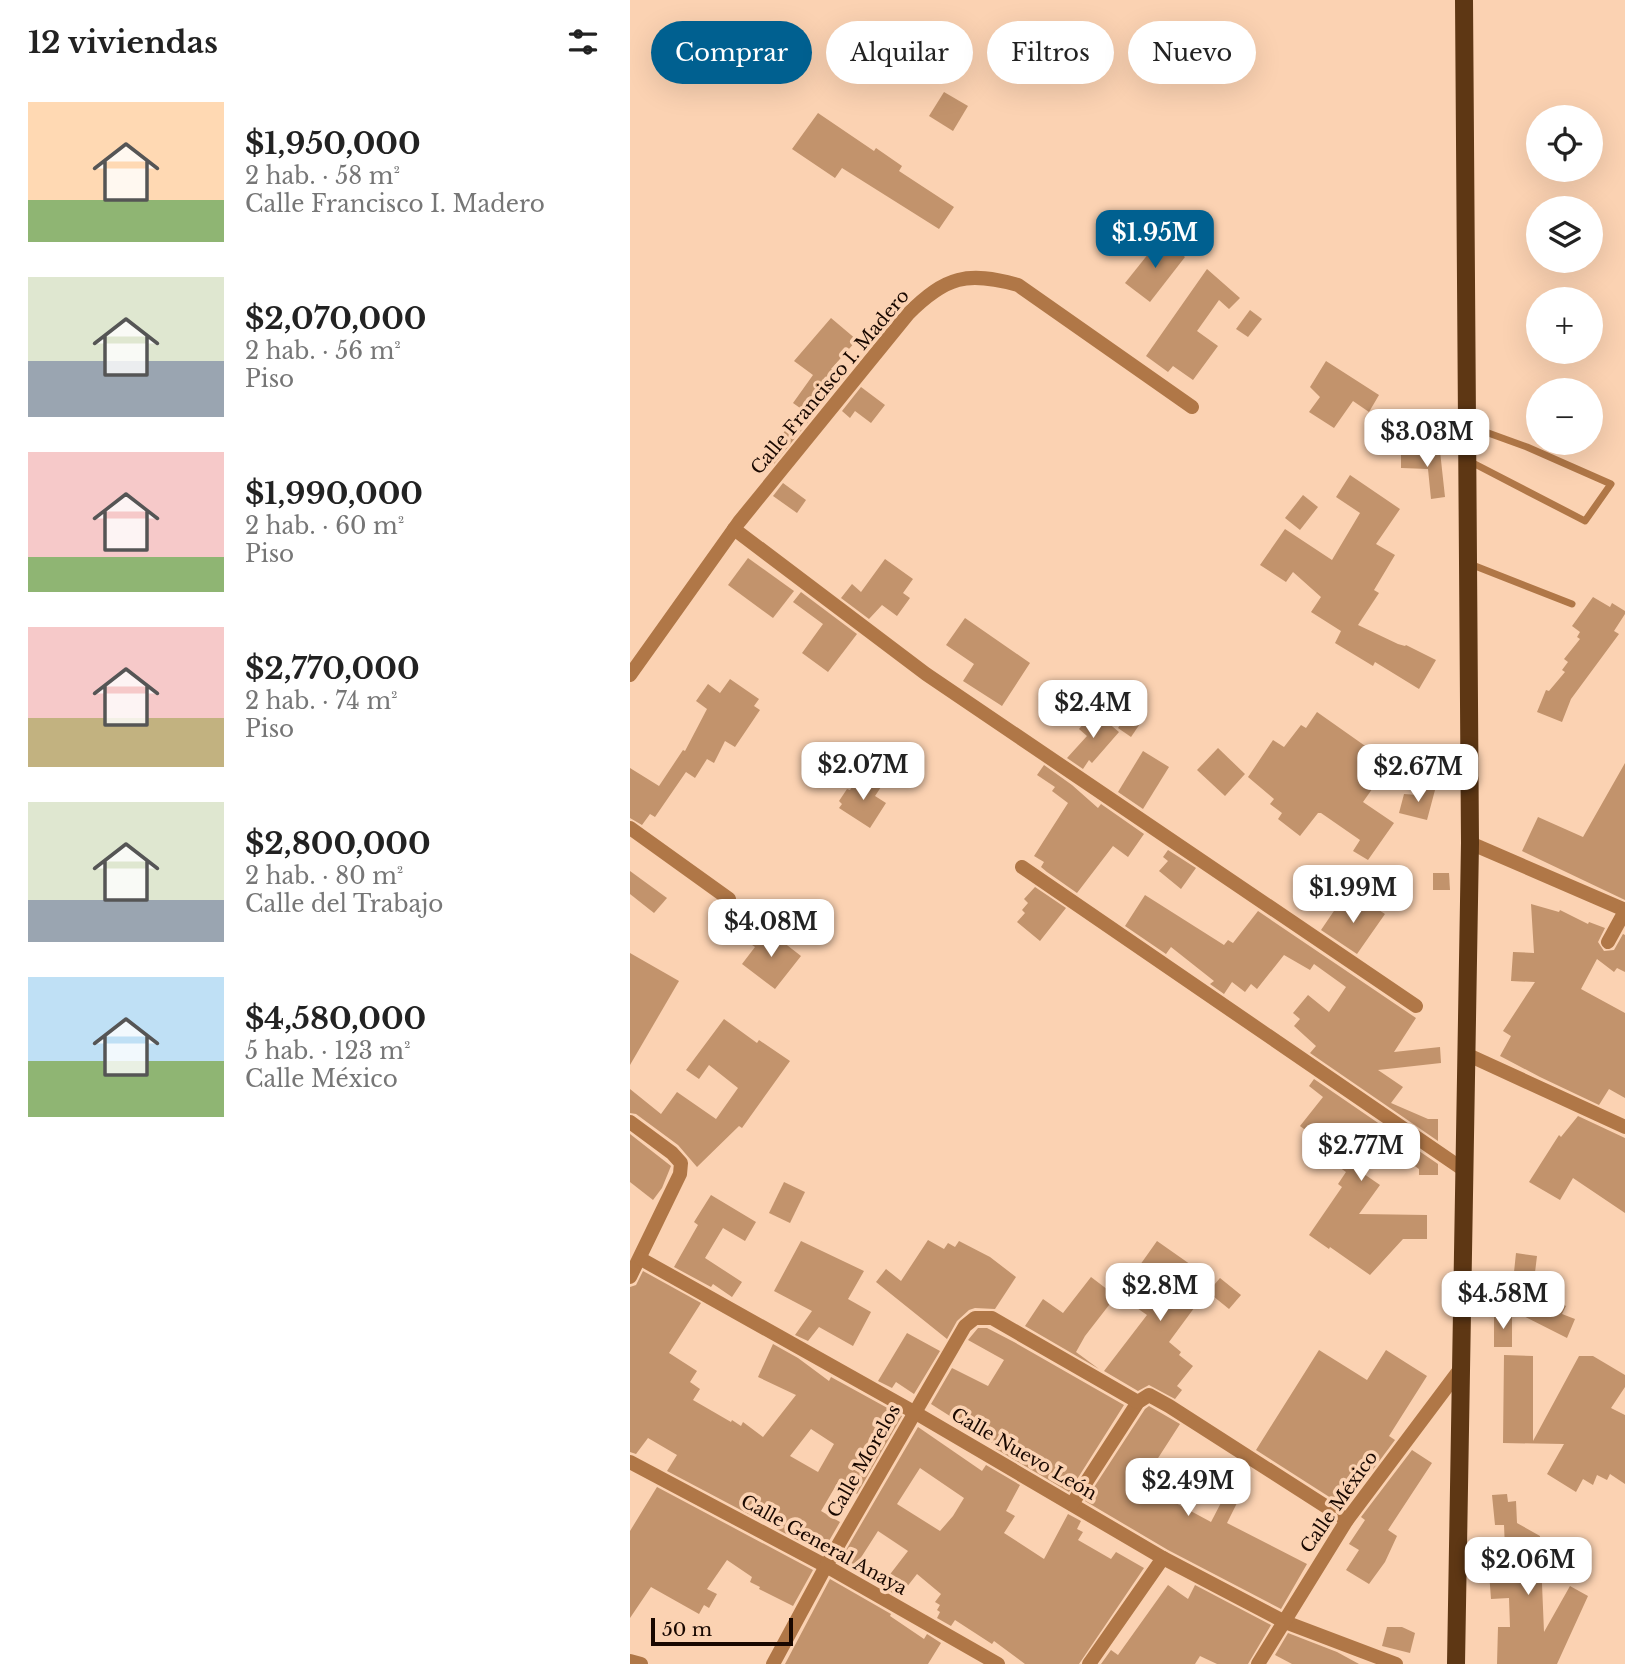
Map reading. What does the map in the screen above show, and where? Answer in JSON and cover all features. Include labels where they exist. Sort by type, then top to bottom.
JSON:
[{"type":"main road","points":[[1456,1664],[1470,843],[1464,0]]},
{"type":"street","name":"Calle Francisco I. Madero","points":[[630,675],[734,529],[908,314],[939,288],[962,278],[988,276],[1018,285],[1192,407]]},
{"type":"street","points":[[734,529],[926,674],[1416,1006]]},
{"type":"street","points":[[630,828],[729,899]]},
{"type":"street","points":[[1470,843],[1625,910],[1608,942]]},
{"type":"street","points":[[1022,867],[1464,1170]]},
{"type":"street","points":[[1466,1054],[1625,1127]]},
{"type":"street","points":[[630,1122],[672,1153],[681,1163],[680,1174],[630,1277]]},
{"type":"street","name":"Calle Nuevo León","points":[[641,1259],[914,1412],[1163,1558],[1284,1622],[1396,1664]]},
{"type":"street","name":"Calle Morelos","points":[[773,1664],[914,1412],[965,1326],[975,1318],[992,1318],[1138,1402]]},
{"type":"street","name":"Calle México","points":[[1258,1664],[1347,1520],[1461,1368]]},
{"type":"street","points":[[1072,1504],[1138,1402],[1149,1395],[1347,1520]]},
{"type":"street","name":"Calle General Anaya","points":[[630,1462],[826,1566],[998,1664]]},
{"type":"street","points":[[1089,1664],[1163,1558]]},
{"type":"street","points":[[630,1661],[640,1664]]},
{"type":"lane","points":[[1468,426],[1527,447],[1612,484],[1585,521],[1469,461]]},
{"type":"lane","points":[[1470,564],[1572,604]]},
{"type":"building","points":[[944,92],[968,106],[953,131],[929,116]]},
{"type":"building","points":[[818,113],[874,151],[876,148],[902,166],[899,171],[954,207],[939,229],[842,168],[835,178],[792,149]]},
{"type":"building","points":[[1161,238],[1185,257],[1150,302],[1125,283]]},
{"type":"building","points":[[1207,269],[1240,298],[1229,309],[1219,300],[1197,331],[1218,346],[1193,380],[1173,366],[1168,372],[1146,356]]},
{"type":"building","points":[[1250,310],[1262,319],[1248,337],[1236,329]]},
{"type":"building","points":[[831,318],[857,340],[831,369],[844,378],[774,464],[766,458],[800,408],[793,403],[813,375],[794,361]]},
{"type":"building","points":[[1326,361],[1379,395],[1369,412],[1353,401],[1334,428],[1309,412],[1320,397],[1310,387]]},
{"type":"building","points":[[861,387],[885,405],[871,423],[855,411],[850,418],[842,411]]},
{"type":"building","points":[[1440,451],[1445,497],[1431,499],[1428,469],[1401,468],[1401,454]]},
{"type":"building","points":[[1350,475],[1400,509],[1376,544],[1395,555],[1374,590],[1379,593],[1358,625],[1436,660],[1419,689],[1375,662],[1373,666],[1335,643],[1341,631],[1311,612],[1321,597],[1293,572],[1286,582],[1260,565],[1285,529],[1332,560],[1360,513],[1336,497]]},
{"type":"building","points":[[783,483],[806,500],[797,513],[773,496]]},
{"type":"building","points":[[1303,495],[1318,507],[1300,530],[1285,518]]},
{"type":"building","points":[[748,558],[794,591],[773,618],[728,585]]},
{"type":"building","points":[[885,559],[913,579],[903,593],[910,598],[897,616],[882,605],[869,619],[841,598],[852,584],[861,592]]},
{"type":"building","points":[[801,592],[857,634],[828,672],[802,653],[823,624],[793,602]]},
{"type":"building","points":[[1593,597],[1610,607],[1612,603],[1625,611],[1625,614],[1614,631],[1619,634],[1571,699],[1562,722],[1537,712],[1546,690],[1549,691],[1565,672],[1562,670],[1568,662],[1564,659],[1580,639],[1577,637],[1580,632],[1572,626]]},
{"type":"building","points":[[965,618],[1030,663],[1002,706],[963,681],[974,664],[946,645]]},
{"type":"building","points":[[730,679],[759,699],[754,706],[760,710],[735,747],[725,741],[714,763],[707,759],[695,778],[686,772],[655,817],[650,814],[642,825],[630,818],[630,768],[659,786],[683,750],[685,751],[707,709],[696,701],[708,684],[720,693]]},
{"type":"building","points":[[1133,706],[1146,715],[1131,737],[1118,728]]},
{"type":"building","points":[[1094,711],[1119,732],[1092,763],[1089,760],[1083,769],[1067,758],[1087,736],[1079,729]]},
{"type":"building","points":[[1317,712],[1378,755],[1370,767],[1382,775],[1363,802],[1394,823],[1368,860],[1353,851],[1360,840],[1321,813],[1318,813],[1300,836],[1278,819],[1282,813],[1270,804],[1274,799],[1248,777],[1273,740],[1284,747],[1301,725],[1306,728]]},
{"type":"building","points":[[1218,748],[1245,774],[1225,796],[1197,770]]},
{"type":"building","points":[[1143,751],[1169,767],[1143,809],[1118,792]]},
{"type":"building","points":[[1625,763],[1625,900],[1522,851],[1538,817],[1583,837]]},
{"type":"building","points":[[1044,765],[1098,808],[1101,804],[1144,834],[1128,857],[1113,846],[1077,893],[1041,867],[1044,862],[1034,856],[1068,803],[1052,791],[1055,787],[1037,775]]},
{"type":"building","points":[[866,777],[881,787],[875,796],[886,803],[870,828],[839,808],[842,804],[839,801],[847,789],[850,790],[855,783],[859,786]]},
{"type":"building","points":[[1421,786],[1435,790],[1427,820],[1399,813],[1404,794],[1419,795]]},
{"type":"building","points":[[1168,850],[1196,868],[1181,889],[1159,871],[1168,861],[1163,857]]},
{"type":"building","points":[[630,871],[667,898],[654,913],[630,894]]},
{"type":"building","points":[[1433,873],[1449,873],[1450,890],[1433,890]]},
{"type":"building","points":[[1035,887],[1066,908],[1040,941],[1017,922],[1025,913],[1022,910],[1028,903],[1024,899]]},
{"type":"building","points":[[1145,895],[1224,945],[1228,940],[1233,943],[1258,911],[1416,1018],[1394,1052],[1440,1047],[1441,1063],[1378,1070],[1403,1087],[1391,1103],[1428,1119],[1438,1119],[1438,1141],[1310,1053],[1316,1046],[1294,1026],[1300,1019],[1293,1013],[1308,995],[1329,1012],[1346,987],[1314,964],[1310,970],[1284,955],[1257,989],[1251,984],[1245,992],[1232,982],[1224,994],[1210,984],[1214,981],[1171,947],[1166,954],[1125,926]]},
{"type":"building","points":[[1362,899],[1385,914],[1357,954],[1321,930],[1338,905],[1351,914]]},
{"type":"building","points":[[1531,904],[1559,912],[1560,910],[1588,924],[1589,922],[1605,928],[1598,942],[1604,951],[1614,950],[1623,934],[1625,935],[1625,972],[1617,968],[1614,972],[1597,959],[1581,989],[1625,1013],[1625,1098],[1609,1089],[1599,1105],[1500,1056],[1511,1036],[1503,1031],[1535,982],[1511,981],[1513,952],[1534,953]]},
{"type":"building","points":[[765,928],[801,956],[775,989],[742,964]]},
{"type":"building","points":[[630,953],[679,981],[630,1065]]},
{"type":"building","points":[[724,1019],[757,1043],[759,1040],[790,1061],[742,1128],[739,1126],[697,1167],[678,1145],[636,1114],[630,1113],[630,1089],[661,1114],[677,1092],[716,1119],[738,1088],[709,1065],[699,1079],[686,1070]]},
{"type":"building","points":[[1314,1079],[1438,1164],[1438,1175],[1419,1175],[1419,1169],[1385,1145],[1364,1174],[1380,1185],[1359,1214],[1427,1215],[1427,1239],[1403,1239],[1370,1275],[1309,1235],[1342,1187],[1338,1184],[1346,1172],[1329,1160],[1335,1152],[1300,1126],[1323,1097],[1309,1086]]},
{"type":"building","points":[[1578,1116],[1625,1138],[1625,1213],[1573,1178],[1560,1200],[1529,1182],[1559,1135],[1561,1137]]},
{"type":"building","points":[[630,1134],[671,1166],[662,1188],[653,1200],[630,1182]]},
{"type":"building","points":[[784,1182],[805,1192],[790,1223],[769,1213]]},
{"type":"building","points":[[711,1195],[756,1222],[745,1241],[723,1228],[705,1258],[742,1282],[732,1297],[713,1284],[711,1287],[674,1267],[698,1225],[694,1222]]},
{"type":"building","points":[[928,1240],[944,1249],[948,1243],[955,1247],[959,1241],[990,1257],[1016,1277],[995,1309],[969,1310],[957,1321],[947,1339],[876,1282],[886,1269],[901,1281]]},
{"type":"building","points":[[801,1241],[864,1271],[848,1299],[871,1312],[853,1346],[819,1327],[808,1341],[795,1335],[812,1311],[774,1291]]},
{"type":"building","points":[[1157,1241],[1214,1281],[1169,1342],[1181,1352],[1179,1355],[1193,1366],[1177,1386],[1182,1390],[1175,1399],[1149,1385],[1138,1391],[1104,1371],[1147,1315],[1127,1301],[1149,1271],[1140,1265]]},
{"type":"building","points":[[1516,1253],[1537,1256],[1533,1289],[1566,1306],[1562,1314],[1575,1319],[1567,1338],[1508,1308],[1516,1273]]},
{"type":"building","points":[[643,1271],[701,1303],[669,1353],[697,1371],[690,1382],[700,1389],[693,1400],[731,1422],[732,1420],[741,1426],[743,1422],[763,1437],[796,1395],[758,1377],[773,1344],[798,1358],[829,1381],[831,1377],[902,1416],[857,1494],[838,1482],[821,1511],[840,1522],[822,1553],[667,1471],[677,1455],[648,1438],[636,1454],[630,1452],[630,1287],[636,1285]],"holes":[[[811,1429],[834,1444],[818,1472],[790,1456]]]},
{"type":"building","points":[[1091,1277],[1116,1296],[1076,1352],[1099,1369],[1025,1326],[1043,1299],[1063,1313]]},
{"type":"building","points":[[1220,1278],[1241,1295],[1229,1309],[1208,1292]]},
{"type":"building","points":[[1494,1315],[1512,1315],[1512,1347],[1494,1347]]},
{"type":"building","points":[[978,1328],[987,1328],[1014,1342],[1124,1405],[1069,1492],[996,1449],[997,1446],[931,1404],[952,1368],[988,1386],[1004,1360],[968,1340]]},
{"type":"building","points":[[907,1333],[940,1351],[914,1394],[896,1382],[892,1388],[878,1381]]},
{"type":"building","points":[[1319,1350],[1367,1380],[1386,1350],[1427,1376],[1389,1436],[1395,1440],[1345,1507],[1256,1450]]},
{"type":"building","points":[[1504,1355],[1533,1356],[1533,1441],[1579,1356],[1593,1356],[1625,1375],[1625,1387],[1611,1408],[1625,1415],[1625,1484],[1610,1474],[1607,1480],[1597,1475],[1593,1485],[1583,1479],[1576,1492],[1547,1474],[1564,1444],[1503,1443]]},
{"type":"building","points":[[1149,1406],[1180,1424],[1151,1469],[1169,1480],[1161,1492],[1211,1522],[1224,1497],[1237,1503],[1227,1523],[1307,1564],[1281,1609],[1168,1550],[1085,1501]]},
{"type":"building","points":[[918,1427],[982,1471],[986,1465],[1020,1485],[1006,1511],[1015,1516],[1004,1533],[1044,1559],[1068,1514],[1081,1521],[1077,1529],[1083,1532],[1078,1540],[1111,1559],[1116,1552],[1144,1568],[1079,1664],[1025,1664],[994,1641],[992,1644],[955,1620],[951,1626],[937,1618],[940,1605],[935,1602],[941,1594],[917,1574],[899,1597],[881,1586],[908,1551],[878,1531],[853,1570],[839,1562]],"holes":[[[920,1468],[964,1498],[940,1531],[897,1504]]]},
{"type":"building","points":[[1412,1450],[1432,1463],[1388,1530],[1397,1536],[1385,1562],[1369,1584],[1346,1570],[1359,1550],[1349,1544],[1365,1520],[1361,1517]]},
{"type":"building","points":[[657,1487],[813,1570],[793,1606],[759,1589],[760,1587],[750,1582],[752,1577],[727,1560],[707,1589],[717,1594],[709,1608],[704,1605],[699,1614],[651,1587],[630,1618],[630,1531]]},
{"type":"building","points":[[1507,1494],[1508,1502],[1516,1501],[1517,1523],[1540,1536],[1544,1632],[1570,1586],[1588,1596],[1557,1664],[1497,1664],[1498,1627],[1510,1627],[1509,1598],[1491,1599],[1489,1572],[1506,1572],[1504,1525],[1495,1525],[1492,1495]]},
{"type":"building","points":[[830,1579],[891,1614],[890,1616],[924,1639],[927,1634],[941,1643],[928,1664],[785,1664]]},
{"type":"building","points":[[1168,1585],[1188,1599],[1195,1585],[1271,1625],[1248,1664],[1217,1664],[1200,1656],[1195,1664],[1101,1664],[1111,1650],[1118,1655]]},
{"type":"building","points":[[1387,1627],[1402,1627],[1415,1633],[1410,1653],[1382,1646]]},
{"type":"building","points":[[1288,1633],[1337,1652],[1359,1664],[1292,1664],[1275,1655]]}]
